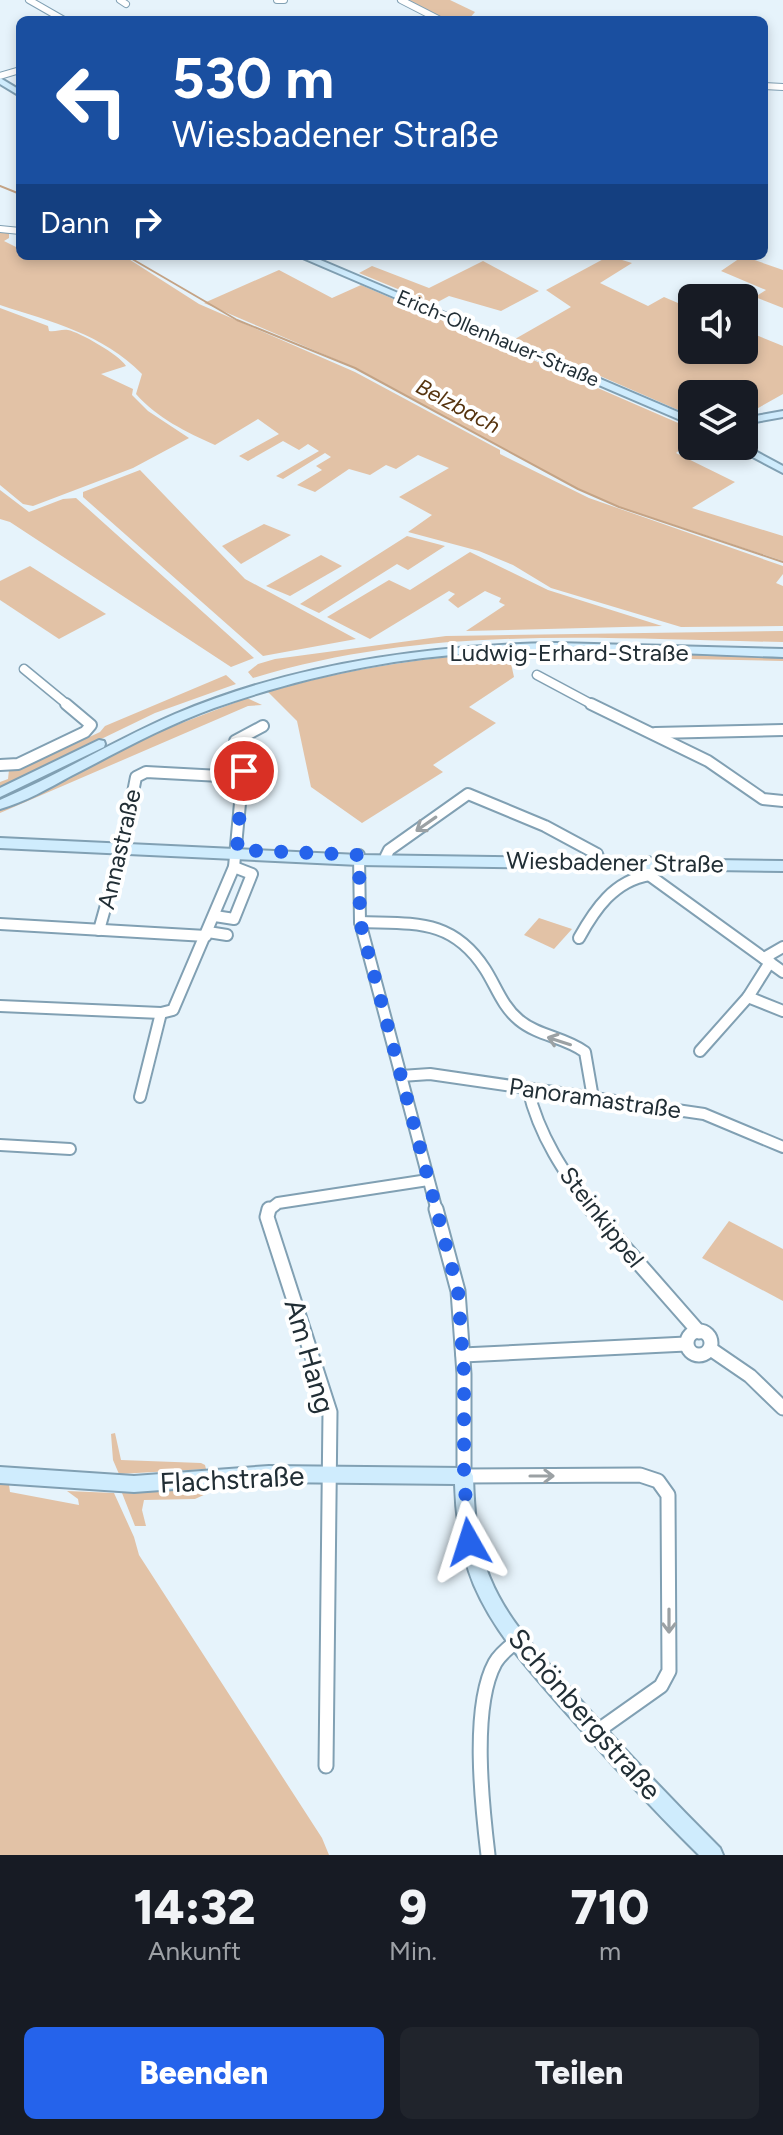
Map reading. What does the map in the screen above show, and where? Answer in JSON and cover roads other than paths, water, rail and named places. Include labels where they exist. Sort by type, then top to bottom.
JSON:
[{"type":"street","points":[[29,0],[57,16]]},
{"type":"street","points":[[277,0],[284,0]]},
{"type":"street","points":[[403,0],[428,15]]},
{"type":"street","points":[[0,78],[16,91]]},
{"type":"street","name":"Erich-Ollenhauer-Straße","points":[[312,260],[678,416]]},
{"type":"street","points":[[758,418],[783,414]]},
{"type":"street","points":[[758,457],[783,470]]},
{"type":"street","name":"Ludwig-Erhard-Straße","points":[[0,793],[135,726],[190,703],[272,677],[374,653],[523,639],[783,645]]},
{"type":"street","name":"Ludwig-Erhard-Straße","points":[[0,805],[174,719],[266,687],[378,661],[452,651],[524,647],[783,653]]},
{"type":"street","points":[[0,765],[18,764],[85,732],[91,725],[24,669]]},
{"type":"street","points":[[537,675],[557,688],[708,761],[759,797],[783,801]]},
{"type":"street","points":[[140,1097],[167,1012],[207,934],[236,857],[242,782],[239,777],[244,771],[245,750],[235,741],[263,726]]},
{"type":"street","points":[[655,733],[783,730]]},
{"type":"street","name":"Annastraße","points":[[99,930],[139,774],[239,777]]},
{"type":"street","points":[[386,856],[389,850],[468,794],[545,826],[597,854],[600,862]]},
{"type":"street","name":"Wiesbadener Straße","points":[[5,842],[198,851],[236,857],[600,862],[648,869],[783,866]]},
{"type":"street","points":[[215,916],[234,919],[252,874],[236,857]]},
{"type":"street","name":"Wiesbadener Straße","points":[[359,858],[448,859]]},
{"type":"street","name":"Schönbergstraße","points":[[359,858],[360,922],[458,1291],[463,1355],[467,1525],[475,1563],[488,1593],[517,1641],[596,1732],[713,1855]]},
{"type":"street","points":[[579,938],[595,910],[626,882],[648,869],[783,972]]},
{"type":"street","points":[[360,922],[431,926],[453,932],[484,967],[509,1011],[533,1030],[585,1052],[593,1098]]},
{"type":"street","points":[[0,924],[227,935]]},
{"type":"street","points":[[700,1051],[748,997],[767,960],[783,947]]},
{"type":"street","points":[[748,997],[783,1011]]},
{"type":"street","points":[[0,1006],[167,1012]]},
{"type":"street","name":"Panoramastraße","points":[[401,1076],[430,1074],[704,1114],[783,1147]]},
{"type":"street","name":"Steinkippel","points":[[528,1089],[535,1118],[569,1179],[611,1234],[689,1317],[699,1332]]},
{"type":"street","points":[[0,1145],[70,1149]]},
{"type":"street","name":"Am Hang","points":[[326,1766],[328,1398],[267,1223],[268,1213],[278,1203],[428,1180]]},
{"type":"street","points":[[686,1344],[690,1334],[699,1332],[712,1340],[712,1350]]},
{"type":"street","points":[[463,1355],[686,1344]]},
{"type":"street","points":[[686,1344],[691,1352],[700,1355],[712,1350]]},
{"type":"street","points":[[712,1350],[750,1376],[783,1408]]},
{"type":"street","name":"Flachstraße","points":[[0,1475],[134,1484],[269,1474],[464,1476]]},
{"type":"street","points":[[464,1476],[640,1475],[658,1481],[668,1495],[669,1671],[661,1686],[596,1732]]},
{"type":"street","points":[[488,1855],[483,1745],[487,1689],[501,1653],[517,1641]]},
{"type":"waterway","name":"Belzbach","points":[[0,186],[16,192]]},
{"type":"waterway","name":"Belzbach","points":[[134,260],[237,320],[355,368],[578,489],[619,507],[783,562]]}]
